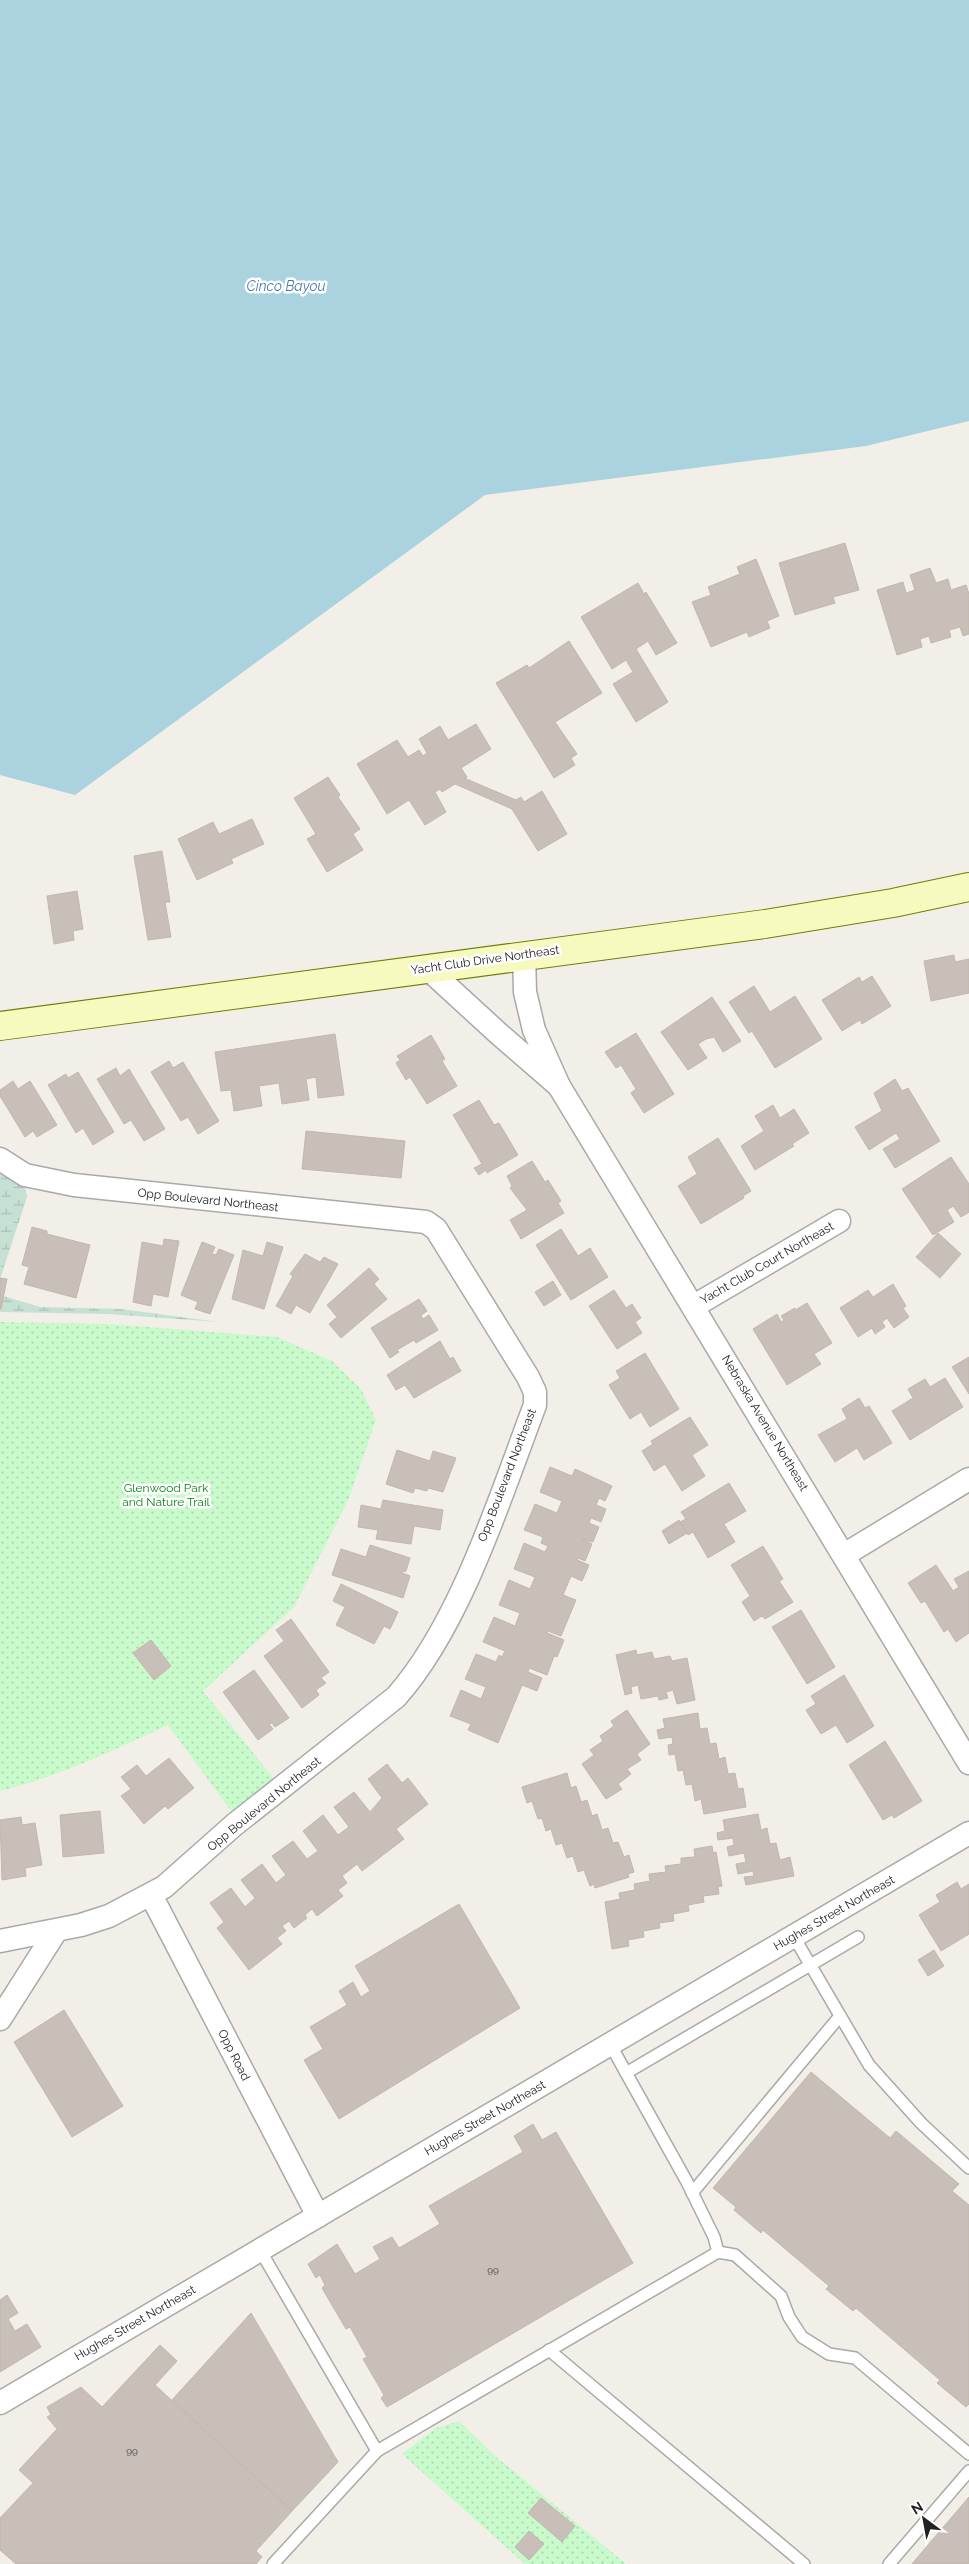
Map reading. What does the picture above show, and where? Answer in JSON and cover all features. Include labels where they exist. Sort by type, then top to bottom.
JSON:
[{"type":"street","name":"Yacht Club Drive Northeast","points":[[0,1026],[765,924],[893,903],[969,886]]},
{"type":"street","name":"Nebraska Avenue Northeast","points":[[524,955],[526,992],[534,1030],[560,1086],[969,1762]]},
{"type":"street","name":"Nebraska Avenue Northeast","points":[[428,968],[485,1022],[560,1086]]},
{"type":"street","name":"Opp Boulevard Northeast","points":[[0,1159],[25,1175],[74,1185],[426,1222],[436,1229],[528,1377],[535,1392],[535,1405],[460,1596],[410,1682],[382,1711],[234,1825],[164,1887],[109,1916],[56,1931],[0,1941]]},
{"type":"street","name":"Yacht Club Court Northeast","points":[[694,1306],[839,1221]]},
{"type":"street","points":[[844,1555],[969,1479]]},
{"type":"street","name":"Hughes Street Northeast","points":[[0,2402],[969,1833]]},
{"type":"street","name":"Opp Road","points":[[151,1894],[318,2216]]},
{"type":"street","points":[[0,2019],[56,1931]]},
{"type":"lane","points":[[794,1936],[869,2065],[921,2123],[969,2168]]},
{"type":"lane","points":[[626,2073],[858,1937]]},
{"type":"lane","points":[[692,2193],[840,2016]]},
{"type":"lane","points":[[610,2044],[692,2193],[714,2237],[718,2252]]},
{"type":"lane","points":[[260,2250],[378,2451]]},
{"type":"lane","points":[[273,2564],[378,2451],[718,2252],[735,2255],[781,2296],[789,2317],[802,2337],[829,2354],[855,2358],[969,2454]]},
{"type":"lane","points":[[549,2350],[804,2564]]},
{"type":"lane","points":[[889,2564],[969,2471]]},
{"type":"green space","points":[[0,1174],[25,1187],[27,1197],[0,1279]]},
{"type":"green space","points":[[0,1295],[40,1307],[121,1309],[219,1322],[108,1314],[0,1312]]},
{"type":"green space","name":"Glenwood Park and Nature Trail","points":[[0,1322],[109,1324],[277,1337],[332,1361],[361,1389],[376,1420],[349,1498],[294,1607],[203,1691],[276,1781],[234,1815],[168,1725],[64,1771],[0,1791]]},
{"type":"green space","points":[[459,2421],[494,2455],[626,2564],[525,2564],[402,2454],[436,2428]]},
{"type":"water","name":"Cinco Bayou","points":[[0,0],[969,0],[969,421],[866,446],[485,495],[75,795],[0,775]]},
{"type":"building","points":[[845,543],[859,590],[833,597],[835,603],[795,615],[779,563]]},
{"type":"building","points":[[756,559],[779,616],[767,621],[770,628],[749,637],[747,632],[711,647],[692,602],[711,595],[708,587],[740,574],[737,567]]},
{"type":"building","points":[[930,568],[936,583],[948,579],[951,590],[966,585],[969,594],[969,634],[963,636],[960,627],[949,630],[951,637],[931,643],[929,636],[920,639],[922,647],[897,655],[877,590],[903,582],[906,593],[915,590],[910,575]]},
{"type":"building","points":[[638,583],[644,594],[646,592],[677,643],[656,655],[648,641],[636,649],[668,702],[636,722],[613,684],[633,672],[626,660],[612,669],[581,617]]},
{"type":"building","points":[[569,641],[602,693],[555,722],[577,754],[571,758],[575,765],[554,778],[496,683],[527,665],[529,668]]},
{"type":"building","points":[[476,724],[491,749],[461,768],[467,777],[464,778],[516,800],[521,797],[524,802],[542,791],[567,834],[538,851],[512,809],[455,784],[442,792],[440,789],[435,792],[446,812],[425,825],[409,800],[387,814],[357,764],[397,740],[408,757],[419,750],[423,756],[427,753],[419,739],[440,726],[448,740]]},
{"type":"building","points":[[328,777],[340,795],[338,797],[360,829],[353,834],[363,850],[327,872],[307,839],[316,834],[294,798]]},
{"type":"building","points":[[252,819],[264,844],[231,859],[233,863],[197,880],[178,839],[213,822],[219,834]]},
{"type":"building","points":[[162,851],[170,902],[165,902],[171,937],[148,940],[134,856]]},
{"type":"building","points":[[77,891],[83,929],[73,931],[74,940],[54,944],[47,896]]},
{"type":"building","points":[[954,955],[955,962],[969,959],[969,993],[931,1001],[924,961]]},
{"type":"building","points":[[872,976],[891,1006],[862,1024],[860,1020],[842,1031],[822,1000],[859,977],[862,982]]},
{"type":"building","points":[[754,986],[770,1012],[795,996],[822,1039],[775,1068],[752,1031],[749,1033],[729,1002]]},
{"type":"building","points":[[712,997],[741,1041],[723,1052],[714,1037],[706,1039],[698,1044],[707,1058],[688,1070],[661,1032]]},
{"type":"building","points":[[636,1033],[674,1094],[644,1113],[631,1093],[636,1089],[621,1065],[616,1068],[605,1052]]},
{"type":"building","points":[[335,1034],[344,1095],[318,1098],[316,1077],[306,1079],[309,1100],[282,1104],[279,1083],[259,1086],[262,1106],[234,1111],[231,1090],[221,1091],[215,1052]]},
{"type":"building","points":[[431,1035],[445,1059],[442,1061],[457,1086],[427,1104],[410,1077],[406,1080],[396,1063],[400,1060],[397,1056]]},
{"type":"building","points":[[169,1061],[173,1068],[183,1062],[219,1121],[198,1134],[188,1117],[181,1121],[151,1072]]},
{"type":"building","points":[[116,1068],[120,1076],[129,1069],[165,1129],[144,1141],[131,1120],[124,1124],[97,1079]]},
{"type":"building","points":[[78,1072],[114,1132],[93,1145],[83,1128],[76,1133],[48,1085],[66,1074],[68,1078]]},
{"type":"building","points":[[895,1079],[902,1091],[908,1088],[940,1141],[895,1168],[883,1149],[900,1139],[896,1133],[869,1150],[855,1127],[882,1111],[874,1093]]},
{"type":"building","points":[[13,1081],[18,1089],[30,1081],[57,1125],[37,1137],[33,1131],[25,1137],[0,1096],[0,1090]]},
{"type":"building","points":[[479,1100],[494,1125],[499,1123],[518,1155],[487,1173],[486,1170],[479,1175],[474,1168],[482,1164],[453,1115]]},
{"type":"building","points":[[773,1105],[780,1118],[794,1109],[809,1133],[792,1144],[794,1146],[755,1170],[741,1146],[764,1131],[755,1116]]},
{"type":"building","points":[[306,1131],[405,1141],[401,1178],[302,1169]]},
{"type":"building","points":[[718,1138],[751,1191],[743,1196],[744,1198],[701,1224],[678,1186],[697,1174],[688,1157]]},
{"type":"building","points":[[951,1157],[969,1184],[969,1212],[961,1217],[953,1206],[947,1210],[954,1222],[933,1235],[902,1189]]},
{"type":"building","points":[[532,1161],[545,1182],[548,1180],[561,1201],[558,1203],[564,1213],[521,1239],[510,1220],[527,1210],[510,1188],[512,1186],[507,1176]]},
{"type":"building","points":[[32,1227],[47,1231],[47,1234],[90,1245],[76,1298],[24,1284],[29,1267],[22,1265]]},
{"type":"building","points":[[561,1229],[578,1256],[590,1248],[608,1277],[571,1300],[536,1245]]},
{"type":"building","points":[[938,1233],[961,1254],[940,1278],[916,1257]]},
{"type":"building","points":[[164,1239],[179,1241],[168,1297],[153,1294],[151,1306],[133,1302],[142,1242],[163,1246]]},
{"type":"building","points":[[202,1242],[215,1247],[212,1254],[216,1255],[219,1249],[234,1255],[210,1314],[195,1309],[198,1302],[181,1295]]},
{"type":"building","points":[[267,1242],[283,1247],[264,1309],[232,1299],[243,1250],[263,1256]]},
{"type":"building","points":[[305,1254],[320,1262],[324,1257],[338,1264],[310,1313],[296,1305],[291,1314],[276,1306],[293,1276],[290,1274]]},
{"type":"building","points":[[369,1268],[379,1279],[374,1284],[387,1299],[341,1338],[329,1324],[337,1317],[327,1305]]},
{"type":"building","points":[[0,1278],[7,1279],[1,1309],[0,1309]]},
{"type":"building","points":[[553,1281],[561,1295],[544,1306],[535,1292]]},
{"type":"building","points":[[893,1284],[906,1306],[903,1308],[909,1317],[894,1328],[887,1318],[882,1322],[885,1327],[875,1334],[872,1328],[858,1337],[840,1308],[868,1290],[873,1297]]},
{"type":"building","points":[[614,1290],[626,1308],[632,1304],[641,1318],[635,1322],[642,1333],[617,1349],[589,1306]]},
{"type":"building","points":[[419,1299],[427,1311],[421,1315],[423,1319],[429,1315],[438,1330],[416,1343],[414,1340],[397,1350],[399,1352],[390,1358],[371,1328]]},
{"type":"building","points":[[807,1303],[832,1343],[814,1354],[821,1364],[787,1385],[753,1329],[777,1314],[781,1322],[784,1320],[781,1316],[795,1308],[798,1313],[797,1309]]},
{"type":"building","points":[[440,1341],[450,1359],[453,1357],[461,1371],[414,1398],[405,1385],[396,1390],[387,1375]]},
{"type":"building","points":[[645,1353],[679,1409],[650,1427],[641,1412],[630,1419],[609,1385],[620,1378],[616,1371]]},
{"type":"building","points":[[969,1357],[969,1394],[952,1367]]},
{"type":"building","points":[[945,1378],[963,1407],[910,1440],[892,1411],[913,1398],[908,1389],[925,1379],[930,1387]]},
{"type":"building","points":[[859,1398],[865,1408],[869,1406],[892,1443],[864,1460],[857,1448],[835,1462],[818,1435],[847,1419],[842,1409]]},
{"type":"building","points":[[690,1417],[708,1445],[692,1455],[705,1476],[682,1491],[665,1464],[654,1471],[642,1451],[653,1444],[651,1441]]},
{"type":"building","points":[[397,1450],[430,1461],[433,1451],[456,1458],[443,1492],[428,1488],[427,1491],[415,1488],[413,1493],[386,1484]]},
{"type":"building","points":[[550,1467],[572,1476],[575,1469],[612,1486],[605,1501],[599,1498],[596,1505],[606,1509],[601,1522],[591,1518],[589,1523],[599,1527],[593,1542],[582,1539],[592,1544],[585,1561],[578,1558],[577,1560],[589,1565],[582,1581],[571,1576],[563,1595],[576,1600],[561,1636],[548,1631],[547,1633],[564,1640],[557,1657],[554,1656],[547,1675],[529,1668],[528,1672],[542,1678],[537,1691],[522,1685],[498,1743],[468,1730],[471,1724],[450,1716],[461,1690],[481,1699],[486,1687],[465,1679],[476,1654],[496,1662],[499,1655],[502,1657],[505,1651],[483,1642],[494,1617],[515,1626],[520,1613],[499,1605],[509,1580],[530,1589],[535,1577],[514,1569],[524,1543],[545,1552],[548,1546],[541,1543],[543,1537],[524,1530],[535,1504],[557,1513],[562,1501],[540,1492]]},
{"type":"building","points":[[729,1483],[746,1511],[724,1524],[735,1542],[708,1558],[693,1532],[688,1535],[680,1522],[686,1519],[681,1512]]},
{"type":"building","points":[[383,1500],[443,1510],[440,1530],[414,1526],[411,1544],[376,1539],[378,1530],[358,1527],[361,1505],[381,1509]]},
{"type":"building","points":[[679,1520],[680,1522],[663,1533],[662,1531]]},
{"type":"building","points":[[680,1522],[687,1533],[669,1544],[663,1533]]},
{"type":"building","points":[[370,1545],[410,1558],[406,1571],[400,1572],[410,1576],[403,1598],[332,1575],[341,1549],[366,1557]]},
{"type":"building","points":[[763,1546],[783,1579],[779,1581],[793,1602],[765,1619],[762,1616],[754,1621],[742,1602],[750,1596],[731,1565]]},
{"type":"building","points":[[936,1565],[953,1591],[959,1587],[954,1579],[969,1571],[969,1633],[956,1642],[948,1629],[944,1632],[925,1601],[921,1603],[908,1583]]},
{"type":"building","points":[[341,1584],[398,1612],[390,1629],[384,1626],[374,1644],[336,1625],[345,1607],[333,1601]]},
{"type":"building","points":[[801,1610],[835,1667],[807,1684],[772,1627]]},
{"type":"building","points":[[291,1619],[329,1672],[321,1678],[326,1683],[316,1690],[319,1695],[302,1708],[264,1656],[284,1641],[276,1630]]},
{"type":"building","points":[[151,1640],[171,1666],[154,1680],[133,1653]]},
{"type":"building","points":[[636,1650],[637,1655],[652,1652],[654,1659],[670,1656],[672,1661],[687,1658],[695,1700],[677,1704],[673,1690],[666,1692],[668,1698],[659,1700],[658,1696],[641,1699],[638,1685],[631,1687],[632,1693],[625,1695],[616,1655]]},
{"type":"building","points":[[254,1670],[289,1718],[275,1727],[272,1723],[269,1724],[273,1729],[258,1740],[223,1692]]},
{"type":"building","points":[[844,1675],[874,1726],[847,1743],[836,1725],[821,1734],[806,1710],[816,1704],[811,1696]]},
{"type":"building","points":[[627,1710],[650,1744],[637,1754],[641,1760],[627,1769],[631,1774],[618,1784],[622,1789],[606,1799],[582,1764],[594,1755],[590,1750],[603,1741],[600,1736],[614,1726],[611,1721]]},
{"type":"building","points":[[698,1713],[700,1729],[707,1728],[710,1744],[716,1743],[719,1759],[725,1757],[728,1774],[735,1773],[738,1789],[743,1788],[746,1807],[704,1814],[701,1799],[695,1801],[692,1784],[686,1785],[683,1770],[678,1771],[675,1754],[669,1755],[668,1745],[673,1744],[672,1737],[659,1739],[657,1730],[665,1728],[663,1719]]},
{"type":"building","points":[[885,1741],[922,1801],[894,1818],[892,1815],[883,1820],[849,1765]]},
{"type":"building","points":[[169,1758],[194,1788],[168,1809],[165,1806],[144,1824],[121,1796],[131,1789],[121,1777],[137,1765],[146,1776]]},
{"type":"building","points":[[387,1764],[402,1783],[408,1778],[428,1804],[396,1829],[404,1839],[362,1871],[357,1864],[342,1876],[347,1883],[338,1890],[343,1896],[317,1916],[312,1909],[305,1915],[307,1918],[294,1928],[289,1921],[282,1926],[286,1931],[277,1938],[282,1944],[249,1970],[217,1928],[224,1922],[210,1903],[231,1888],[245,1907],[255,1898],[241,1880],[262,1864],[276,1883],[286,1875],[272,1856],[293,1841],[307,1859],[318,1851],[303,1831],[323,1815],[338,1835],[349,1827],[334,1807],[354,1792],[370,1812],[382,1798],[368,1779]]},
{"type":"building","points":[[567,1773],[571,1788],[576,1786],[581,1802],[587,1800],[592,1816],[597,1814],[602,1830],[608,1828],[613,1843],[618,1842],[624,1857],[629,1855],[634,1872],[628,1874],[629,1877],[595,1888],[594,1884],[590,1886],[584,1870],[578,1872],[573,1856],[567,1858],[562,1843],[556,1845],[551,1829],[546,1831],[542,1818],[538,1819],[532,1801],[527,1803],[522,1787]]},
{"type":"building","points":[[100,1811],[104,1853],[63,1857],[60,1815]]},
{"type":"building","points":[[758,1814],[761,1830],[767,1828],[770,1844],[776,1843],[780,1860],[790,1857],[794,1876],[746,1885],[744,1877],[754,1876],[753,1871],[738,1874],[736,1864],[746,1862],[744,1853],[729,1856],[727,1847],[734,1845],[733,1838],[718,1840],[717,1833],[725,1831],[723,1820]]},
{"type":"building","points":[[21,1817],[22,1825],[35,1823],[42,1865],[25,1868],[26,1876],[2,1880],[0,1820]]},
{"type":"building","points":[[712,1846],[713,1853],[716,1852],[722,1886],[718,1887],[719,1894],[703,1896],[704,1902],[688,1905],[689,1911],[673,1914],[674,1921],[659,1923],[660,1928],[643,1931],[644,1937],[628,1940],[629,1946],[612,1949],[605,1902],[620,1899],[619,1893],[635,1890],[634,1884],[650,1881],[649,1874],[666,1872],[665,1866],[681,1864],[681,1858],[695,1857],[694,1849]]},
{"type":"building","points":[[957,1882],[961,1889],[969,1884],[969,1934],[941,1951],[919,1915],[940,1902],[936,1895]]},
{"type":"building","points":[[459,1904],[520,2008],[339,2119],[304,2060],[323,2049],[310,2027],[347,2005],[339,1991],[353,1982],[361,1997],[370,1991],[355,1966]]},
{"type":"building","points":[[934,1950],[944,1966],[928,1976],[918,1960]]},
{"type":"building","points":[[64,2010],[123,2106],[72,2137],[14,2042]]},
{"type":"building","points":[[811,2072],[890,2138],[896,2131],[959,2184],[952,2191],[969,2205],[969,2404],[966,2407],[937,2383],[940,2380],[856,2308],[853,2311],[826,2289],[829,2286],[763,2230],[761,2233],[734,2210],[736,2207],[713,2188]]},
{"type":"building","points":[[533,2124],[542,2140],[556,2132],[633,2263],[387,2407],[381,2398],[384,2395],[363,2359],[367,2357],[350,2327],[346,2329],[322,2288],[325,2285],[320,2275],[316,2278],[308,2264],[337,2244],[355,2274],[380,2259],[373,2247],[392,2237],[399,2248],[440,2224],[429,2206],[523,2152],[514,2136]]},
{"type":"building","points":[[7,2295],[18,2313],[8,2319],[15,2331],[27,2324],[41,2347],[0,2372],[0,2300]]},
{"type":"building","points":[[251,2313],[338,2462],[292,2511],[172,2400]]},
{"type":"building","points":[[160,2345],[177,2361],[155,2385],[292,2511],[256,2551],[262,2557],[256,2564],[16,2564],[0,2550],[0,2518],[33,2483],[19,2470],[57,2429],[47,2417],[51,2415],[47,2407],[81,2387],[102,2407]]},
{"type":"building","points":[[969,2497],[969,2564],[912,2564],[916,2559]]},
{"type":"building","points":[[541,2498],[575,2526],[562,2542],[528,2513]]},
{"type":"building","points":[[529,2531],[544,2544],[529,2560],[515,2547]]}]
